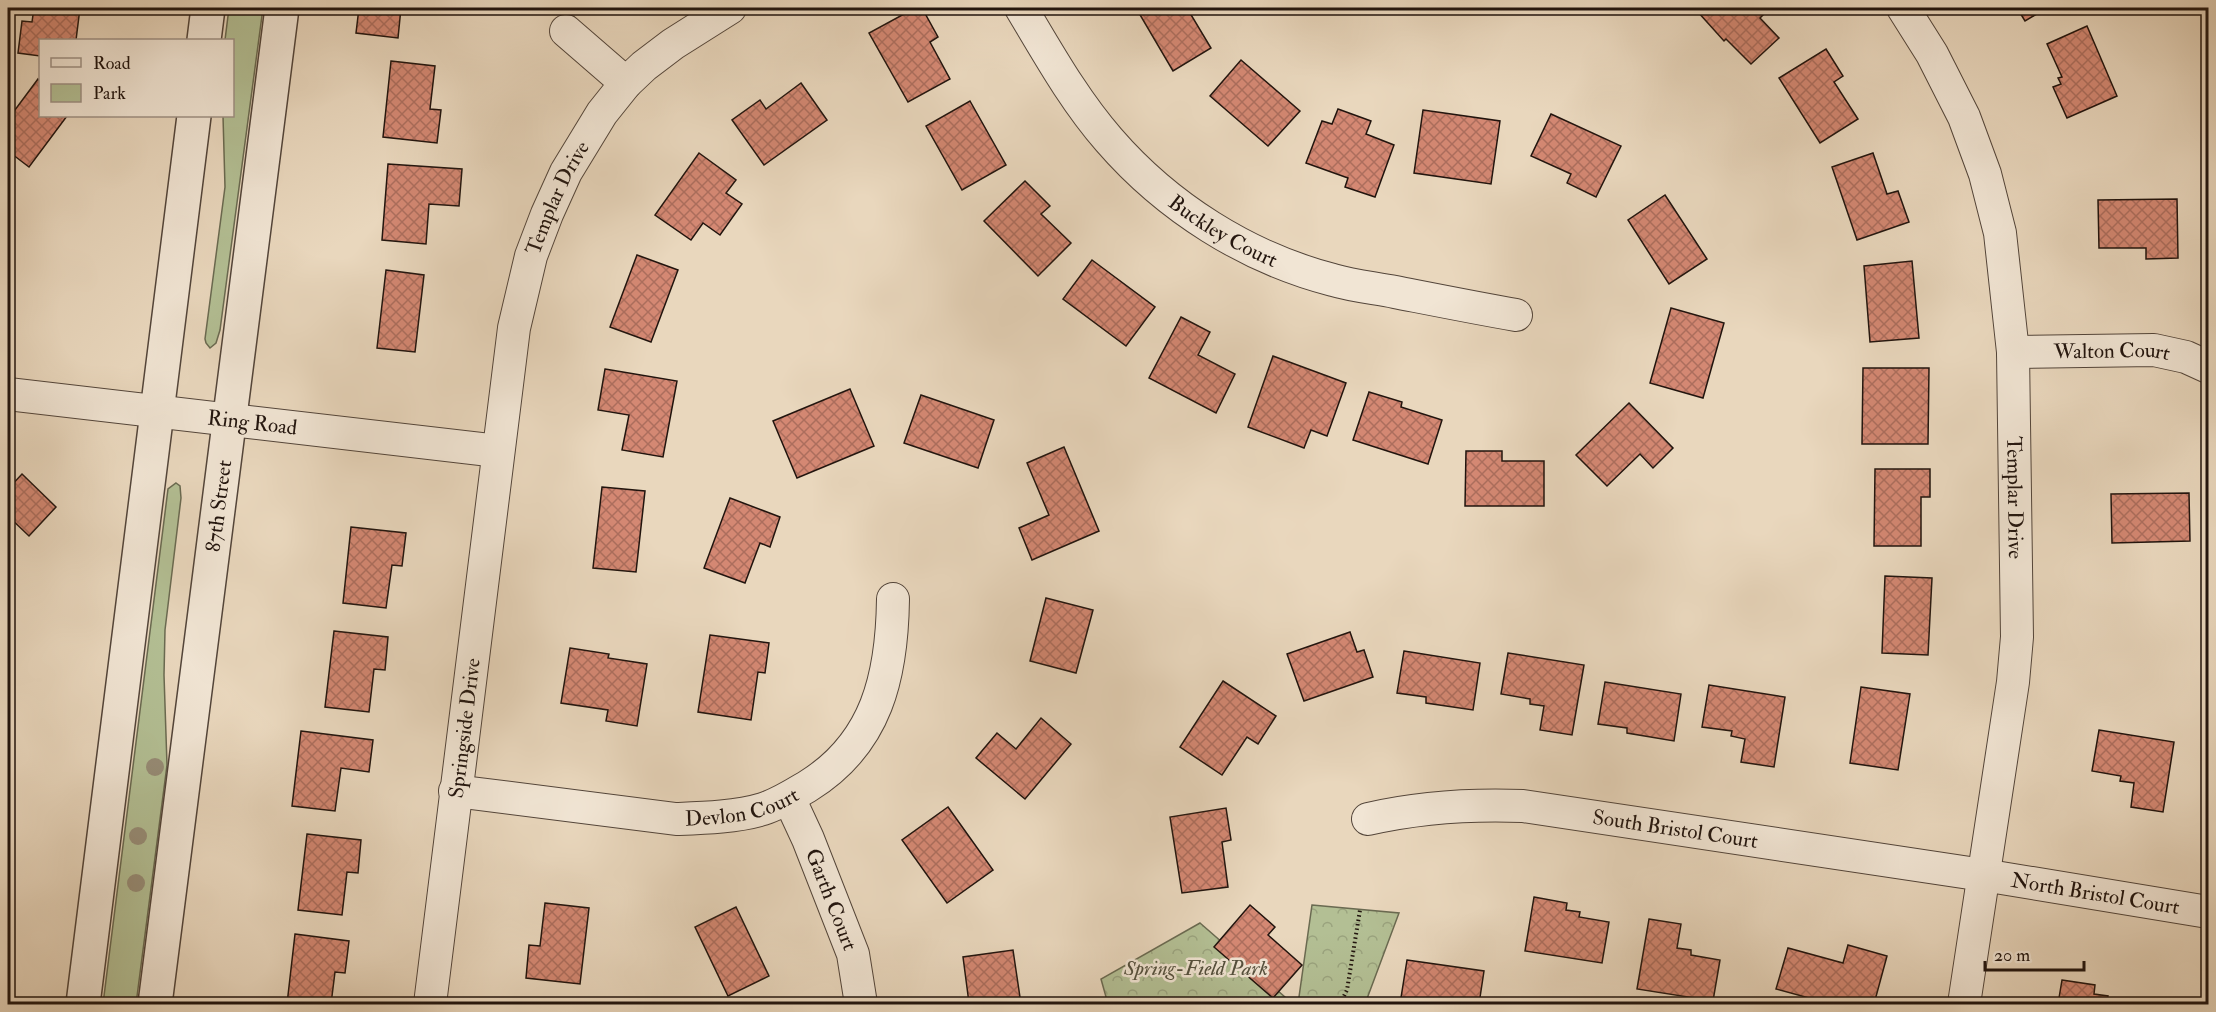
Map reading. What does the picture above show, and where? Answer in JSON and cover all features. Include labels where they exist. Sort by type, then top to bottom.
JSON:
[{"type":"street","points":[[204,39],[208,8]]},
{"type":"street","name":"87th Street","points":[[155,1005],[282,8]]},
{"type":"street","name":"Templar Drive","points":[[498,451],[514,328],[531,256],[566,172],[602,112],[626,83],[673,44],[730,8]]},
{"type":"street","name":"Buckley Court","points":[[1021,8],[1064,81],[1108,140],[1141,172],[1212,228],[1244,247],[1284,264],[1334,280],[1516,315]]},
{"type":"street","name":"Templar Drive","points":[[1904,8],[1932,54],[1958,107],[1984,174],[2000,233],[2013,352],[2017,637],[2013,682],[1964,1005]]},
{"type":"street","points":[[566,31],[626,83]]},
{"type":"street","points":[[83,1005],[194,117]]},
{"type":"street","name":"Walton Court","points":[[2013,352],[2154,350],[2186,357],[2208,367]]},
{"type":"street","name":"Ring Road","points":[[8,394],[498,451]]},
{"type":"street","name":"Springside Drive","points":[[430,1005],[498,451]]},
{"type":"street","name":"Devlon Court","points":[[455,791],[676,819],[705,818],[761,810],[789,798],[824,776],[848,754],[866,729],[877,705],[889,661],[893,629],[893,599]]},
{"type":"street","name":"Garth Court","points":[[789,798],[813,850],[853,954],[861,1005]]},
{"type":"street","name":"South Bristol Court","points":[[1368,819],[1435,806],[1483,804],[1522,806],[1983,875]]},
{"type":"street","name":"North Bristol Court","points":[[1983,875],[2208,912]]},
{"type":"path","points":[[1340,1005],[1347,990],[1360,910]]},
{"type":"green space","points":[[229,8],[263,8],[220,330],[216,343],[210,348],[205,339],[225,187],[223,117],[234,117],[234,39],[225,39]]},
{"type":"green space","points":[[176,483],[180,486],[181,498],[165,630],[167,765],[136,1004],[103,1004],[168,489]]},
{"type":"green space","name":"Spring-Field Park","points":[[1312,905],[1399,913],[1365,1004],[1298,1004]]},
{"type":"green space","name":"Spring-Field Park","points":[[1200,923],[1293,1004],[1108,1004],[1101,979]]},
{"type":"building","points":[[34,8],[80,8],[76,39],[39,39],[39,56],[18,53],[22,21],[32,22]]},
{"type":"building","points":[[359,8],[401,8],[398,38],[356,33]]},
{"type":"building","points":[[915,8],[922,8],[938,37],[930,42],[950,79],[908,102],[869,33]]},
{"type":"building","points":[[1136,8],[1187,8],[1211,48],[1173,71]]},
{"type":"building","points":[[1703,8],[1757,8],[1764,14],[1760,18],[1779,38],[1751,64],[1726,39],[1724,41],[1698,12]]},
{"type":"building","points":[[2017,8],[2047,8],[2025,21]]},
{"type":"building","points":[[2087,26],[2117,96],[2067,118],[2053,87],[2061,84],[2058,78],[2062,77],[2047,44]]},
{"type":"building","points":[[1826,49],[1843,76],[1834,82],[1858,119],[1820,143],[1779,78]]},
{"type":"building","points":[[1241,60],[1300,111],[1268,146],[1210,96]]},
{"type":"building","points":[[391,61],[435,66],[430,109],[441,110],[437,143],[383,137]]},
{"type":"building","points":[[38,79],[39,117],[66,117],[29,167],[8,151],[8,111],[12,114]]},
{"type":"building","points":[[801,83],[827,120],[764,165],[732,120],[760,100],[766,109]]},
{"type":"building","points":[[970,101],[1006,165],[962,190],[926,126]]},
{"type":"building","points":[[1338,109],[1371,121],[1366,134],[1394,145],[1375,197],[1345,187],[1348,178],[1306,163],[1322,121],[1332,124]]},
{"type":"building","points":[[1423,110],[1500,121],[1491,184],[1414,173]]},
{"type":"building","points":[[1551,114],[1621,146],[1596,197],[1567,183],[1571,174],[1531,156]]},
{"type":"building","points":[[699,153],[736,180],[726,193],[742,204],[720,235],[703,223],[691,240],[655,215]]},
{"type":"building","points":[[1873,153],[1887,194],[1898,191],[1909,222],[1857,240],[1832,167]]},
{"type":"building","points":[[388,164],[462,169],[459,206],[429,204],[426,244],[382,240]]},
{"type":"building","points":[[1025,181],[1050,206],[1041,214],[1071,243],[1038,276],[984,221]]},
{"type":"building","points":[[1665,195],[1707,259],[1669,284],[1628,220]]},
{"type":"building","points":[[2177,199],[2178,258],[2146,259],[2146,248],[2099,248],[2098,200]]},
{"type":"building","points":[[637,255],[678,270],[651,342],[610,327]]},
{"type":"building","points":[[1092,260],[1155,307],[1126,346],[1063,299]]},
{"type":"building","points":[[1912,261],[1919,338],[1870,342],[1864,266]]},
{"type":"building","points":[[386,270],[424,275],[415,352],[377,348]]},
{"type":"building","points":[[1671,308],[1724,323],[1703,398],[1650,383]]},
{"type":"building","points":[[1181,317],[1210,332],[1198,355],[1235,374],[1216,413],[1149,378]]},
{"type":"building","points":[[1273,356],[1346,383],[1327,436],[1311,430],[1304,448],[1248,427]]},
{"type":"building","points":[[1863,368],[1929,368],[1928,444],[1862,444]]},
{"type":"building","points":[[605,369],[677,381],[663,457],[622,450],[629,415],[598,410]]},
{"type":"building","points":[[850,389],[874,446],[797,478],[773,421]]},
{"type":"building","points":[[1369,392],[1402,402],[1401,407],[1442,420],[1428,464],[1353,440]]},
{"type":"building","points":[[921,395],[994,420],[978,468],[904,443]]},
{"type":"building","points":[[1629,403],[1673,448],[1653,468],[1640,454],[1607,486],[1576,455]]},
{"type":"building","points":[[1064,447],[1099,531],[1032,560],[1019,528],[1049,515],[1027,463]]},
{"type":"building","points":[[1466,451],[1502,451],[1502,461],[1544,461],[1544,506],[1465,506]]},
{"type":"building","points":[[1875,469],[1930,469],[1930,497],[1921,497],[1921,546],[1874,546]]},
{"type":"building","points":[[22,474],[56,507],[29,536],[8,516],[8,489]]},
{"type":"building","points":[[602,487],[645,491],[636,572],[593,568]]},
{"type":"building","points":[[2189,493],[2190,541],[2112,543],[2111,494]]},
{"type":"building","points":[[730,498],[780,517],[770,547],[760,543],[745,583],[704,568]]},
{"type":"building","points":[[351,527],[406,533],[402,566],[392,565],[386,608],[343,603]]},
{"type":"building","points":[[1885,576],[1932,578],[1928,655],[1882,653]]},
{"type":"building","points":[[1046,598],[1093,610],[1076,673],[1030,661]]},
{"type":"building","points":[[334,631],[388,637],[385,670],[374,669],[369,712],[325,707]]},
{"type":"building","points":[[1350,632],[1357,652],[1364,650],[1373,677],[1304,701],[1287,654]]},
{"type":"building","points":[[710,635],[769,643],[765,673],[758,672],[751,720],[698,712]]},
{"type":"building","points":[[570,648],[609,654],[608,658],[647,664],[637,726],[606,721],[608,710],[561,703]]},
{"type":"building","points":[[1404,651],[1480,663],[1473,710],[1426,703],[1426,697],[1397,693]]},
{"type":"building","points":[[1508,653],[1584,665],[1572,735],[1540,730],[1544,706],[1530,704],[1530,699],[1501,694]]},
{"type":"building","points":[[1223,681],[1276,716],[1258,744],[1247,737],[1222,775],[1180,747]]},
{"type":"building","points":[[1605,682],[1681,694],[1674,741],[1627,733],[1627,728],[1598,724]]},
{"type":"building","points":[[1709,685],[1785,697],[1774,767],[1741,762],[1745,739],[1731,736],[1732,731],[1702,727]]},
{"type":"building","points":[[1861,687],[1910,694],[1898,770],[1850,763]]},
{"type":"building","points":[[1041,718],[1071,744],[1025,799],[976,758],[997,733],[1016,749]]},
{"type":"building","points":[[2099,730],[2174,742],[2163,812],[2131,807],[2134,783],[2120,781],[2121,776],[2092,771]]},
{"type":"building","points":[[301,731],[373,740],[369,772],[341,768],[335,811],[292,806]]},
{"type":"building","points":[[948,807],[993,870],[947,903],[902,840]]},
{"type":"building","points":[[1226,808],[1231,840],[1222,842],[1228,887],[1182,893],[1170,817]]},
{"type":"building","points":[[307,834],[361,840],[358,873],[347,872],[342,915],[298,910]]},
{"type":"building","points":[[1534,897],[1567,903],[1566,910],[1580,912],[1579,917],[1609,922],[1602,963],[1525,951]]},
{"type":"building","points":[[545,903],[589,908],[580,984],[526,978],[529,945],[540,946]]},
{"type":"building","points":[[1250,905],[1275,927],[1268,935],[1302,965],[1273,998],[1214,947]]},
{"type":"building","points":[[736,907],[769,976],[728,996],[695,927]]},
{"type":"building","points":[[1649,919],[1681,924],[1677,948],[1691,950],[1691,955],[1720,960],[1713,1001],[1637,989]]},
{"type":"building","points":[[295,934],[349,941],[345,973],[335,972],[331,1004],[287,1004]]},
{"type":"building","points":[[1848,945],[1887,956],[1874,1004],[1831,1004],[1776,989],[1788,948],[1843,963]]},
{"type":"building","points":[[1013,950],[1021,1004],[958,1004],[969,1003],[963,957]]},
{"type":"building","points":[[1407,960],[1484,971],[1479,1004],[1400,1004]]},
{"type":"building","points":[[2062,980],[2095,985],[2094,994],[2108,996],[2107,1001],[2128,1004],[2058,1004]]}]
